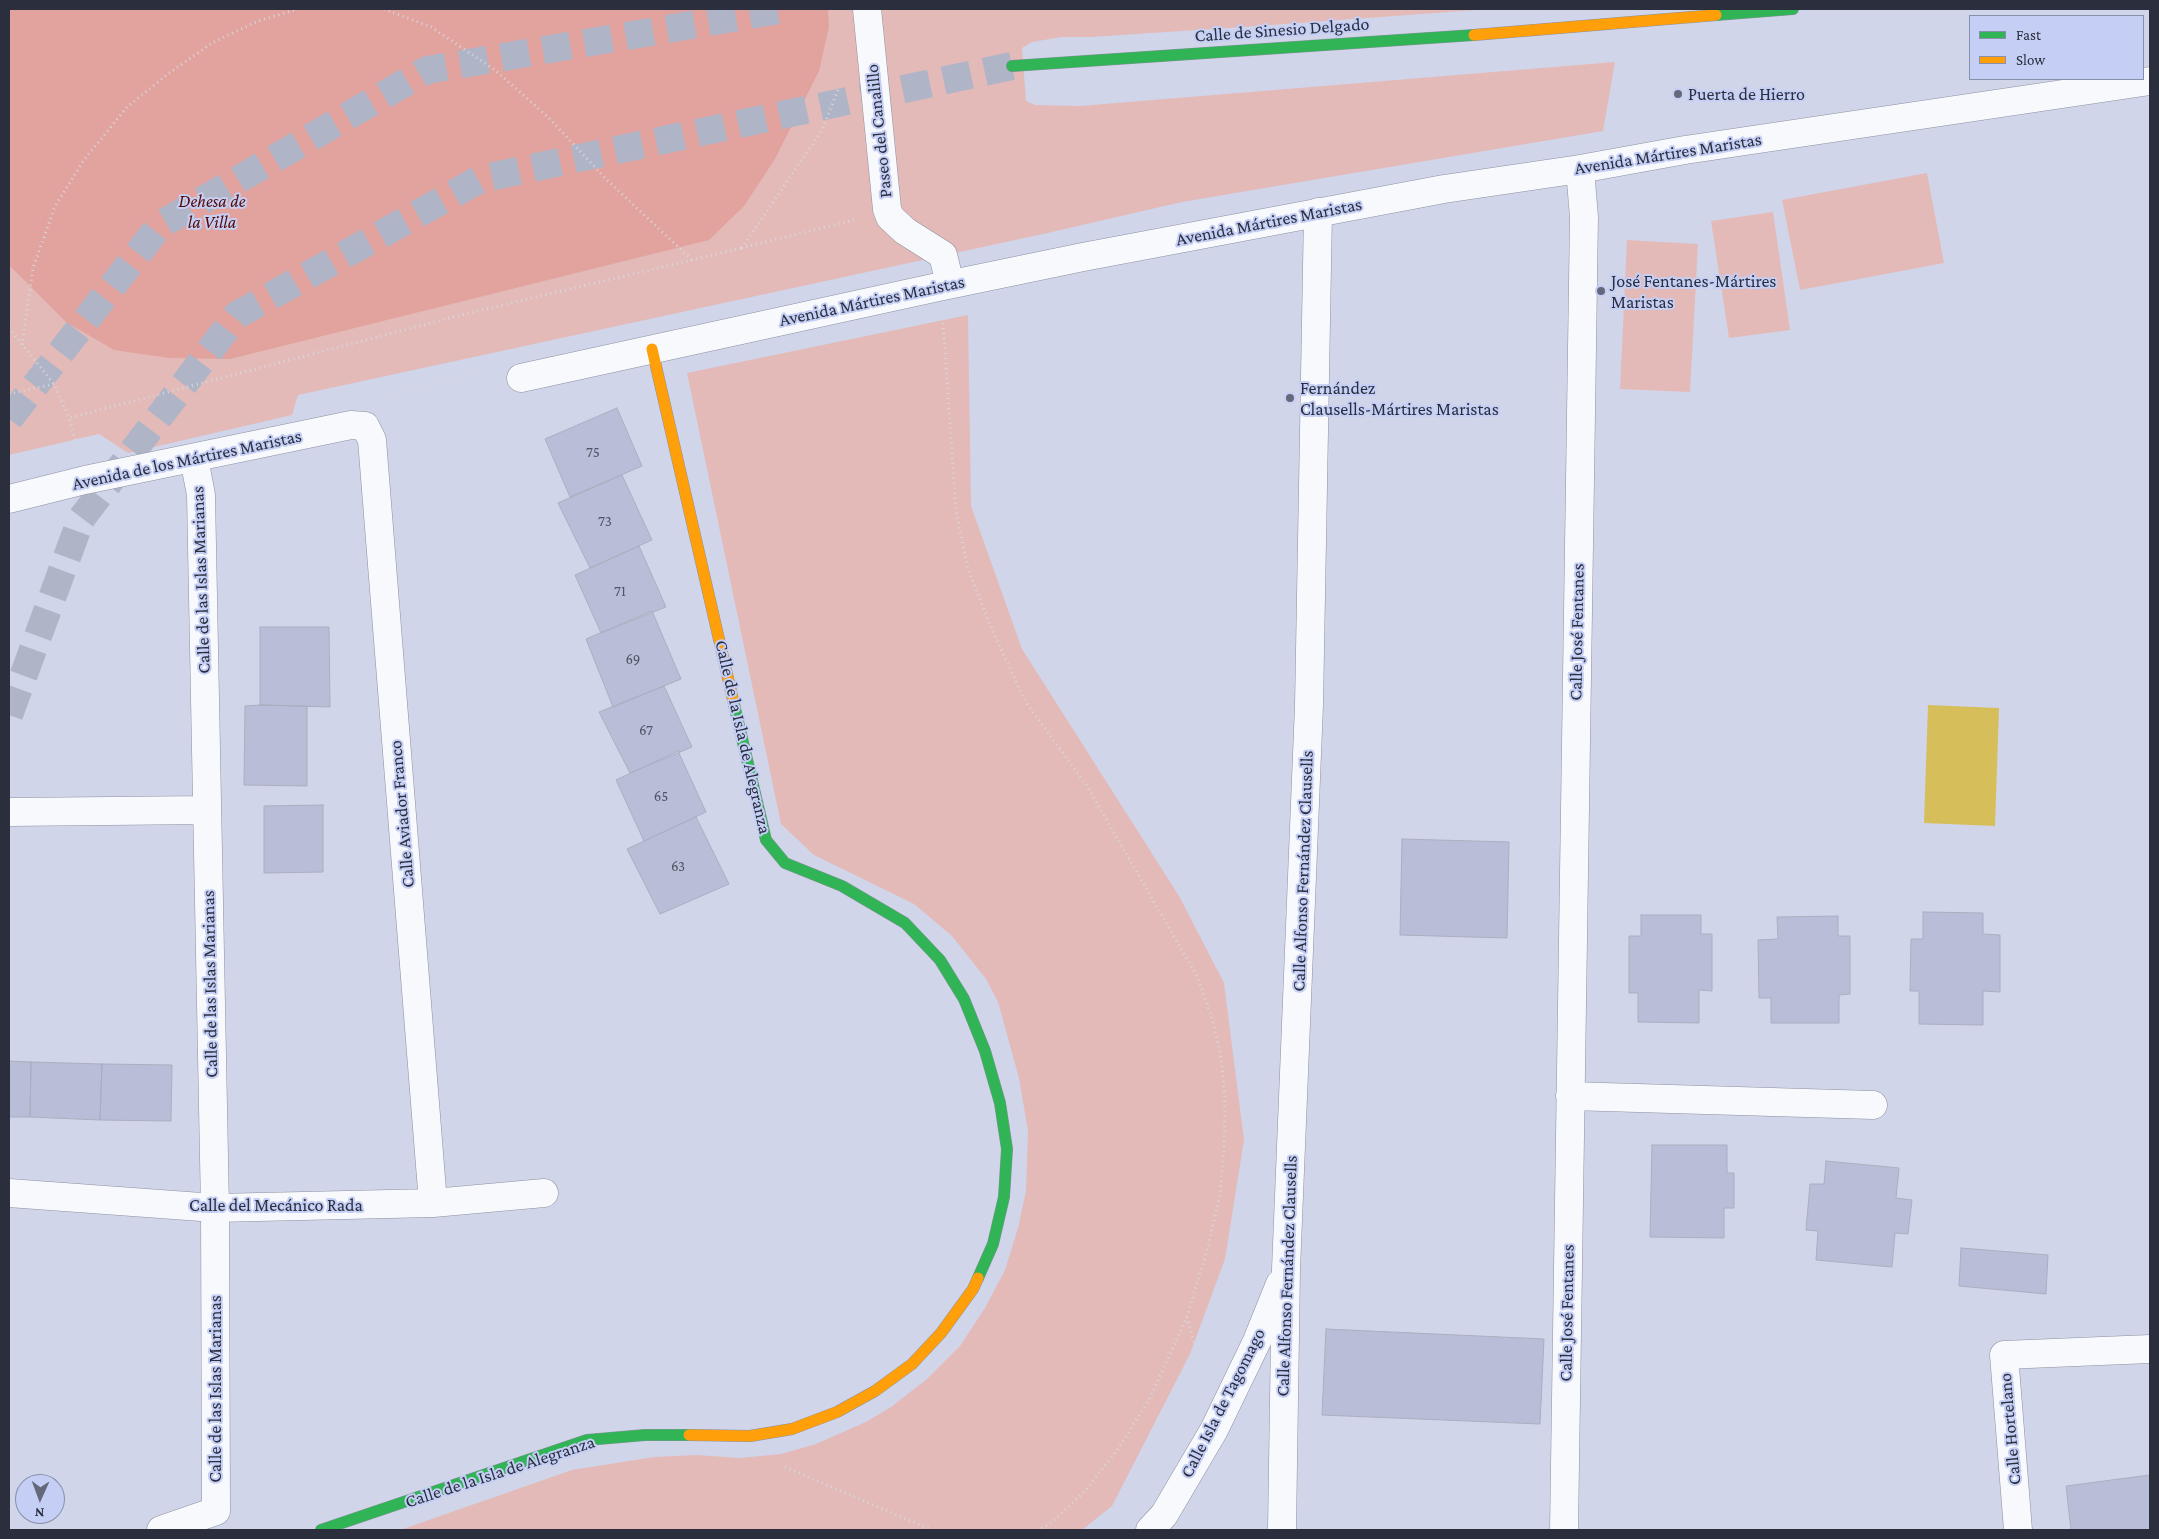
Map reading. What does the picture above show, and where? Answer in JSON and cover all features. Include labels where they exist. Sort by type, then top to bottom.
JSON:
[{"type":"street","name":"Paseo del Canalillo","points":[[867,9],[887,208],[890,217],[905,231],[943,255],[950,284]]},
{"type":"street","name":"Calle de Sinesio Delgado","points":[[1012,66],[1436,38],[1793,9]]},
{"type":"street","name":"Avenida Mártires Maristas","points":[[521,378],[950,284],[1318,212],[1444,189],[1580,169],[1694,149],[2150,80]]},
{"type":"street","name":"Calle José Fentanes","points":[[1564,1530],[1584,217],[1580,169]]},
{"type":"street","name":"Calle Alfonso Fernández Clausells","points":[[1282,1530],[1286,1269],[1309,704],[1318,212]]},
{"type":"street","name":"Calle de la Isla de Alegranza","points":[[321,1530],[587,1440],[645,1436],[750,1436],[792,1429],[836,1412],[860,1399],[912,1364],[941,1333],[973,1289],[993,1244],[1004,1197],[1007,1150],[1000,1103],[986,1051],[964,999],[940,960],[904,923],[842,886],[785,863],[766,840],[652,349]]},
{"type":"street","name":"Avenida de los Mártires Maristas","points":[[9,499],[85,480],[351,425],[366,426]]},
{"type":"street","name":"Calle Aviador Franco","points":[[366,426],[372,440],[433,1203]]},
{"type":"street","name":"Calle de las Islas Marianas","points":[[194,458],[201,495],[222,1521]]},
{"type":"street","points":[[9,812],[206,810]]},
{"type":"street","points":[[1570,1096],[1872,1105]]},
{"type":"street","name":"Calle del Mecánico Rada","points":[[9,1193],[215,1208],[433,1203],[544,1193]]},
{"type":"street","name":"Calle Isla de Tagomago","points":[[1150,1530],[1164,1515],[1214,1430],[1257,1341],[1286,1269]]},
{"type":"street","name":"Calle Hortelano","points":[[2018,1530],[2004,1355],[2150,1350]]},
{"type":"street","points":[[161,1530],[222,1521]]},
{"type":"path","points":[[22,345],[33,268],[55,206],[84,160],[127,107],[168,74],[212,43],[258,20],[298,9]]},
{"type":"path","points":[[384,9],[431,27],[495,70],[549,118],[605,178],[692,260]]},
{"type":"path","points":[[742,248],[822,130],[839,87]]},
{"type":"path","points":[[69,418],[465,314],[861,218]]},
{"type":"path","points":[[943,322],[956,511],[968,570],[994,634],[1025,701],[1087,786],[1198,978],[1221,1056],[1225,1100],[1220,1194],[1208,1247],[1187,1317],[1149,1400],[1118,1448],[1086,1490],[1052,1522],[1039,1530]]},
{"type":"path","points":[[9,328],[54,384],[69,418],[85,480]]},
{"type":"path","points":[[399,392],[508,368],[521,378]]},
{"type":"path","points":[[9,394],[54,384]]},
{"type":"path","points":[[1187,1317],[1208,1392],[1227,1403]]},
{"type":"path","points":[[750,1436],[758,1455],[932,1530]]},
{"type":"green space","name":"Dehesa de la Villa","points":[[9,9],[1490,9],[1244,27],[1090,37],[1062,37],[1032,42],[1022,48],[1026,101],[1035,105],[1080,106],[1615,62],[1603,131],[1182,202],[1043,234],[298,395],[292,415],[128,453],[99,434],[9,455]]},
{"type":"green space","name":"Dehesa de la Villa","points":[[9,9],[828,9],[829,27],[819,71],[775,159],[744,206],[709,240],[230,359],[169,358],[114,350],[66,322],[9,265]]},
{"type":"green space","points":[[1927,173],[1944,263],[1800,290],[1782,200]]},
{"type":"green space","points":[[1773,212],[1790,330],[1729,338],[1711,221]]},
{"type":"green space","points":[[1627,240],[1698,244],[1690,392],[1620,389]]},
{"type":"green space","points":[[968,315],[971,506],[1022,649],[1179,896],[1224,983],[1244,1140],[1225,1259],[1190,1354],[1112,1506],[1082,1530],[400,1530],[572,1470],[654,1457],[697,1455],[740,1458],[781,1454],[816,1444],[866,1422],[891,1407],[927,1379],[960,1346],[985,1308],[1005,1270],[1018,1228],[1026,1191],[1028,1131],[1019,1078],[998,1002],[986,979],[952,936],[914,904],[814,855],[781,824],[687,373]]},
{"type":"shaded area","points":[[1928,705],[1999,708],[1995,826],[1924,823]]},
{"type":"building","points":[[617,408],[642,466],[570,497],[545,439]]},
{"type":"building","points":[[622,475],[652,540],[590,568],[558,503]]},
{"type":"building","points":[[639,546],[666,607],[601,633],[575,575]]},
{"type":"building","points":[[652,611],[681,679],[613,707],[586,639]]},
{"type":"building","points":[[260,627],[329,627],[330,707],[260,705]]},
{"type":"building","points":[[664,686],[692,747],[630,773],[599,712]]},
{"type":"building","points":[[245,706],[307,706],[307,786],[244,785]]},
{"type":"building","points":[[678,751],[706,812],[644,841],[616,780]]},
{"type":"building","points":[[323,805],[323,872],[264,873],[264,806]]},
{"type":"building","points":[[696,817],[729,884],[660,914],[627,849]]},
{"type":"building","points":[[1402,839],[1509,842],[1507,938],[1400,935]]},
{"type":"building","points":[[1923,912],[1983,913],[1983,934],[2000,935],[2000,992],[1983,991],[1983,1025],[1919,1024],[1919,991],[1910,991],[1911,939],[1923,939]]},
{"type":"building","points":[[1641,915],[1701,915],[1701,934],[1712,934],[1712,991],[1699,990],[1699,1023],[1638,1022],[1638,993],[1629,993],[1629,936],[1641,936]]},
{"type":"building","points":[[1838,916],[1838,936],[1850,936],[1850,994],[1839,995],[1839,1023],[1771,1023],[1771,998],[1759,998],[1758,940],[1778,939],[1777,917]]},
{"type":"building","points":[[9,1061],[31,1062],[30,1117],[9,1117]]},
{"type":"building","points":[[31,1062],[102,1064],[100,1120],[30,1117]]},
{"type":"building","points":[[102,1064],[172,1065],[171,1121],[100,1120]]},
{"type":"building","points":[[1652,1145],[1727,1145],[1727,1173],[1734,1173],[1734,1208],[1724,1208],[1724,1238],[1650,1237]]},
{"type":"building","points":[[1826,1161],[1899,1168],[1896,1198],[1912,1200],[1908,1234],[1895,1233],[1892,1267],[1816,1260],[1818,1231],[1806,1230],[1810,1184],[1824,1184]]},
{"type":"building","points":[[1961,1248],[2048,1255],[2046,1294],[1959,1286]]},
{"type":"building","points":[[1326,1329],[1544,1339],[1540,1424],[1322,1415]]},
{"type":"building","points":[[2150,1475],[2150,1530],[2071,1530],[2066,1486]]},
{"type":"tunnel","points":[[9,419],[160,225],[427,70],[785,9]]},
{"type":"tunnel","points":[[9,715],[81,519],[237,315],[480,179],[1012,66]]},
{"type":"traffic: fast","points":[[1716,15],[1793,9]]},
{"type":"traffic: fast","points":[[1012,66],[1474,35]]},
{"type":"traffic: fast","points":[[733,700],[766,840],[785,863],[842,886],[905,923],[940,960],[964,999],[985,1051],[1000,1103],[1007,1149],[1004,1197],[993,1244],[978,1278]]},
{"type":"traffic: fast","points":[[321,1530],[587,1440],[645,1435],[689,1435]]},
{"type":"traffic: slow","points":[[1474,35],[1716,15]]},
{"type":"traffic: slow","points":[[652,349],[733,700]]},
{"type":"traffic: slow","points":[[689,1435],[750,1436],[792,1429],[837,1412],[875,1391],[912,1364],[941,1333],[973,1289],[978,1278]]},
{"type":"place","name":"Puerta de Hierro","points":[[1678,94]]},
{"type":"place","name":"José Fentanes-Mártires Maristas","points":[[1601,291]]},
{"type":"place","name":"Fernández Clausells-Mártires Maristas","points":[[1290,398]]}]
